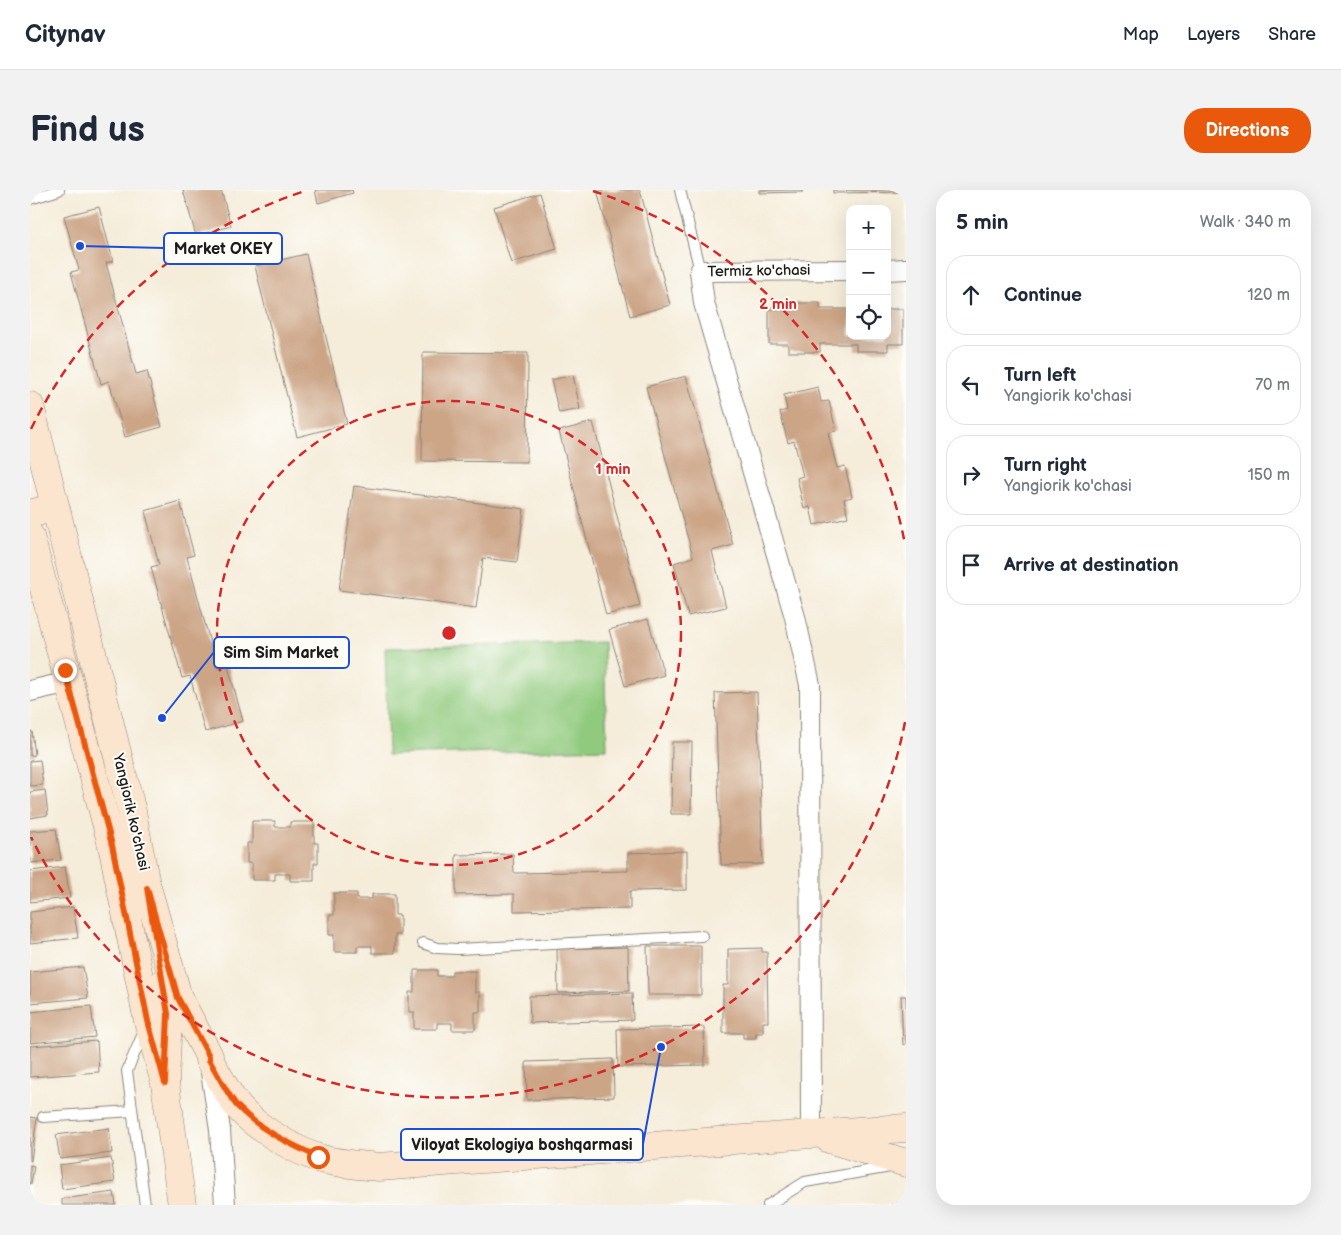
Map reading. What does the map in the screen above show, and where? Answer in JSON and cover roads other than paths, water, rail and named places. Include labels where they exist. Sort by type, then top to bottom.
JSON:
[{"type":"main road","name":"Yangiorik ko'chasi","points":[[30,406],[42,511],[132,812],[168,1014],[165,1083]]},
{"type":"main road","name":"Yangiorik ko'chasi","points":[[30,536],[112,845],[148,1021],[165,1083]]},
{"type":"main road","points":[[147,888],[178,998],[209,1056],[209,1060],[236,1104],[258,1126],[287,1143],[318,1157],[348,1164],[380,1167],[906,1128]]},
{"type":"main road","points":[[165,1083],[182,1205]]},
{"type":"main road","points":[[810,1134],[906,1163]]},
{"type":"street","points":[[891,270],[906,269]]},
{"type":"street","name":"Termiz ko'chasi","points":[[810,1134],[810,685],[795,617],[704,303],[700,271],[846,270]]},
{"type":"street","points":[[30,690],[69,682]]},
{"type":"street","points":[[209,1060],[220,1130],[225,1205]]},
{"type":"lane","points":[[30,199],[59,190]]},
{"type":"lane","points":[[680,190],[700,271]]},
{"type":"lane","points":[[423,943],[437,948],[458,949],[702,936]]},
{"type":"lane","points":[[145,1205],[128,1071],[148,1021]]},
{"type":"lane","points":[[43,1117],[132,1111]]},
{"type":"lane","points":[[768,1205],[805,1182],[906,1163]]},
{"type":"place","name":"Market OKEY","points":[[80,246]]},
{"type":"place","name":"Sim Sim Market","points":[[162,718]]},
{"type":"place","name":"Viloyat Ekologiya boshqarmasi","points":[[661,1047]]}]
